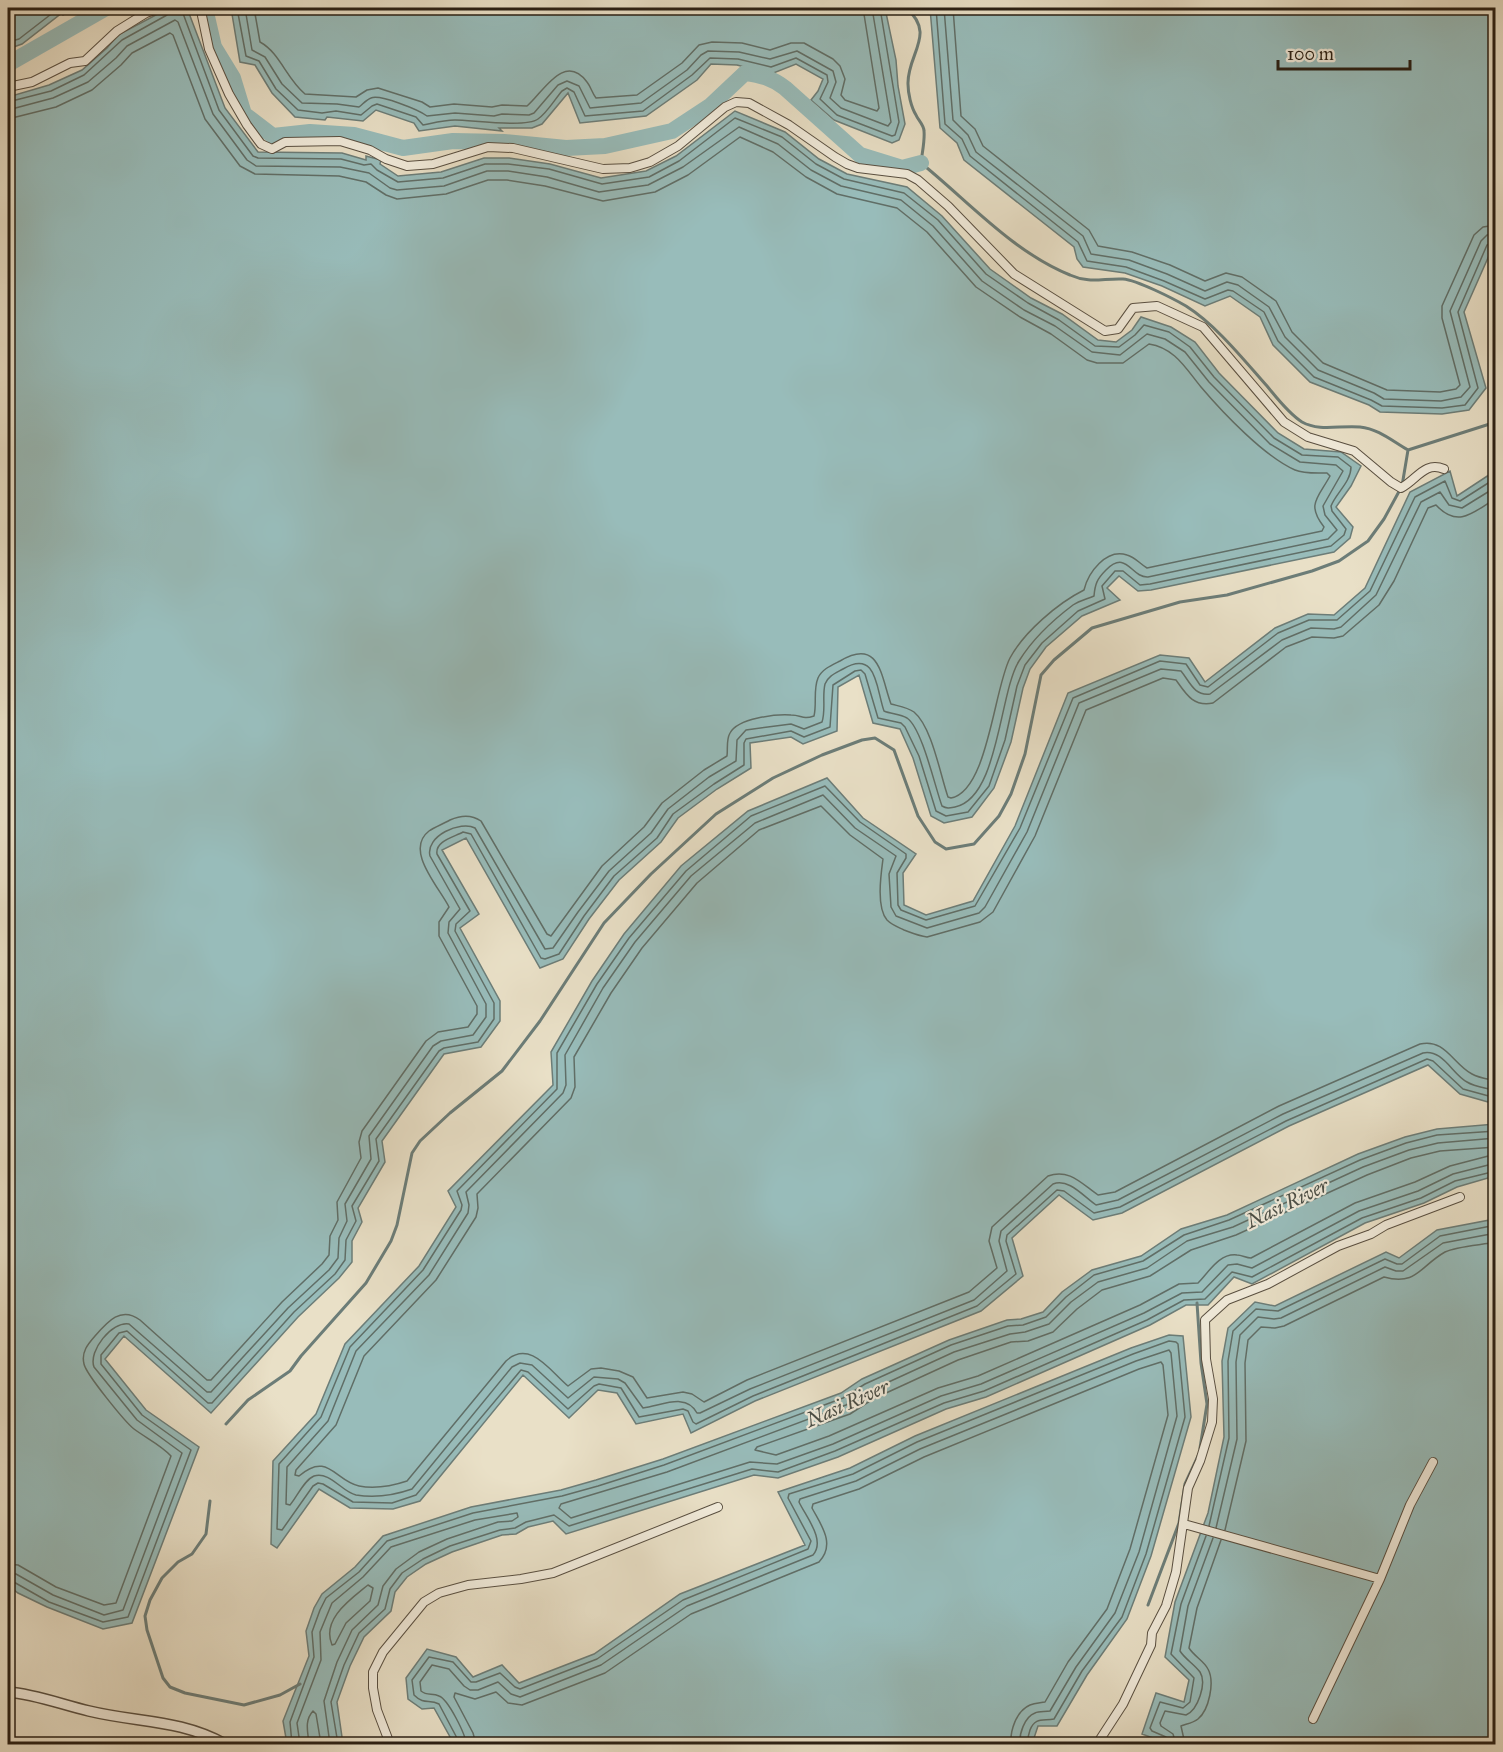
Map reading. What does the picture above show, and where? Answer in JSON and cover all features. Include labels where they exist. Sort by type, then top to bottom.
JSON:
[{"type":"street","points":[[8,87],[32,82],[70,63],[85,61],[117,31],[146,13],[160,8]]},
{"type":"street","points":[[197,8],[201,11],[209,49],[229,94],[247,125],[262,144],[272,149],[285,142],[340,141],[370,150],[386,159],[407,166],[433,164],[488,147],[513,148],[603,169],[630,168],[650,162],[678,146],[725,107],[736,102],[749,103],[789,125],[847,164],[858,168],[907,174],[918,180],[948,206],[1014,274],[1105,330],[1118,329],[1133,308],[1157,306],[1203,327],[1284,422],[1308,437],[1354,451],[1401,488],[1425,468],[1437,466],[1444,469]]},
{"type":"street","points":[[1097,1744],[1123,1704],[1151,1645],[1152,1633],[1166,1606],[1176,1572],[1188,1488],[1200,1461],[1212,1422],[1213,1399],[1206,1359],[1205,1320],[1227,1300],[1268,1284],[1338,1246],[1460,1197]]},
{"type":"street","points":[[1313,1719],[1380,1579],[1410,1505],[1433,1462]]},
{"type":"street","points":[[390,1744],[377,1710],[373,1672],[383,1652],[424,1602],[439,1593],[468,1585],[553,1573],[718,1507]]},
{"type":"street","points":[[1184,1524],[1380,1579]]},
{"type":"street","points":[[8,1692],[117,1717],[184,1727],[225,1744]]},
{"type":"water","points":[[8,8],[76,8],[63,15],[62,13],[22,44],[8,49]]},
{"type":"water","points":[[169,8],[187,8],[225,108],[258,152],[342,153],[366,160],[366,156],[381,160],[380,164],[398,176],[441,172],[484,158],[509,158],[550,164],[601,178],[646,171],[676,156],[735,111],[785,132],[819,159],[847,174],[907,187],[942,216],[990,269],[1031,298],[1062,314],[1098,340],[1116,342],[1132,330],[1141,317],[1171,327],[1195,342],[1219,373],[1278,433],[1304,449],[1341,452],[1361,466],[1351,486],[1336,507],[1353,527],[1350,538],[1334,552],[1151,590],[1138,591],[1119,576],[1107,588],[1120,600],[1082,616],[1046,647],[1030,669],[1023,688],[1011,742],[994,788],[972,817],[944,823],[931,816],[913,758],[900,729],[873,723],[859,675],[838,687],[837,731],[803,744],[791,737],[750,743],[751,768],[717,789],[678,818],[661,842],[619,880],[589,919],[563,959],[540,968],[466,838],[442,850],[479,914],[460,928],[500,1001],[500,1021],[481,1047],[444,1054],[382,1141],[385,1162],[358,1208],[362,1222],[352,1241],[352,1262],[339,1278],[298,1317],[211,1413],[124,1336],[105,1359],[146,1410],[199,1447],[132,1623],[103,1629],[47,1607],[18,1593],[8,1585],[8,97],[49,85],[82,70],[118,35]]},
{"type":"water","points":[[231,8],[885,8],[896,60],[905,124],[899,140],[892,143],[834,120],[811,100],[823,79],[796,64],[771,74],[737,65],[711,64],[697,80],[646,116],[580,123],[568,93],[542,124],[532,128],[499,128],[502,131],[455,126],[419,131],[414,123],[376,110],[363,121],[327,117],[325,120],[295,117],[272,93],[255,65],[240,62]]},
{"type":"water","points":[[930,8],[1495,8],[1495,242],[1464,312],[1486,388],[1469,410],[1442,414],[1380,412],[1369,405],[1310,382],[1273,345],[1260,317],[1230,296],[1205,306],[1162,286],[1125,273],[1083,267],[1077,259],[1074,247],[964,160],[957,143],[940,128]]},
{"type":"water","points":[[1450,471],[1457,496],[1495,471],[1495,1104],[1460,1094],[1428,1065],[1289,1126],[1122,1213],[1093,1220],[1059,1195],[1012,1238],[1023,1276],[981,1311],[755,1401],[691,1433],[683,1414],[636,1424],[617,1393],[598,1390],[569,1418],[523,1375],[420,1501],[393,1509],[350,1508],[319,1489],[277,1548],[271,1544],[273,1461],[316,1414],[345,1344],[419,1266],[456,1207],[448,1191],[553,1085],[551,1052],[592,981],[624,934],[681,866],[748,811],[827,778],[863,818],[916,854],[903,873],[904,905],[926,915],[973,901],[1015,826],[1068,693],[1160,655],[1189,658],[1205,682],[1275,628],[1308,614],[1334,615],[1365,588],[1410,492]]},
{"type":"water","name":"Nasi River","points":[[1495,1124],[1495,1176],[1457,1187],[1424,1203],[1365,1223],[1252,1284],[1234,1277],[1208,1305],[1186,1305],[1150,1325],[986,1397],[946,1409],[838,1457],[778,1478],[754,1475],[566,1534],[553,1521],[528,1527],[516,1534],[502,1535],[452,1552],[426,1564],[407,1577],[395,1592],[391,1611],[364,1637],[350,1666],[337,1702],[343,1744],[287,1744],[283,1721],[309,1656],[306,1631],[314,1608],[322,1594],[355,1567],[383,1536],[471,1507],[561,1490],[663,1459],[841,1393],[862,1379],[949,1340],[1007,1320],[1021,1319],[1043,1312],[1062,1292],[1092,1270],[1141,1256],[1181,1229],[1227,1215],[1358,1154],[1405,1137],[1437,1129]]},
{"type":"water","points":[[1495,1219],[1495,1744],[1169,1744],[1142,1734],[1156,1693],[1184,1702],[1189,1680],[1165,1657],[1175,1602],[1208,1513],[1224,1437],[1222,1361],[1228,1328],[1255,1302],[1275,1306],[1386,1252],[1399,1258],[1437,1230]]},
{"type":"water","points":[[1169,1335],[1183,1336],[1191,1417],[1151,1556],[1127,1619],[1087,1675],[1057,1726],[1038,1726],[1033,1741],[1036,1744],[454,1744],[434,1708],[422,1709],[408,1699],[406,1678],[427,1649],[456,1657],[473,1677],[502,1665],[519,1683],[594,1654],[680,1594],[805,1545],[778,1492],[850,1468],[915,1436],[1131,1348]]},
{"type":"waterway","points":[[8,64],[106,8]]},
{"type":"waterway","points":[[205,8],[214,47],[233,78],[244,114],[273,136],[310,132],[354,135],[403,148],[453,141],[504,142],[566,148],[605,146],[672,131],[710,106],[745,73],[766,78],[785,88],[860,155],[902,168],[921,163]]},
{"type":"waterway","points":[[906,8],[915,18],[920,36],[908,84],[913,108],[924,129],[921,163],[992,225],[1049,265],[1077,278],[1129,280],[1186,306],[1218,333],[1283,405],[1302,422],[1316,427],[1367,428],[1408,450]]},
{"type":"waterway","points":[[269,146],[273,136]]},
{"type":"waterway","points":[[226,1424],[248,1400],[290,1371],[366,1283],[391,1241],[397,1225],[412,1153],[420,1141],[450,1113],[502,1071],[540,1021],[604,923],[651,874],[716,814],[773,778],[822,755],[862,740],[875,738],[894,750],[918,816],[935,842],[946,849],[974,844],[999,816],[1011,794],[1025,754],[1041,675],[1054,660],[1092,628],[1180,602],[1227,595],[1339,561],[1368,541],[1384,519],[1402,486],[1408,450],[1496,422]]},
{"type":"waterway","points":[[1197,1303],[1201,1363],[1207,1404],[1200,1448]]},
{"type":"waterway","points":[[1148,1605],[1179,1523],[1185,1484],[1199,1454]]},
{"type":"waterway","points":[[210,1501],[206,1534],[192,1554],[178,1562],[162,1578],[150,1600],[145,1616],[147,1630],[163,1678],[170,1687],[185,1693],[244,1705],[280,1695],[300,1684]]}]
